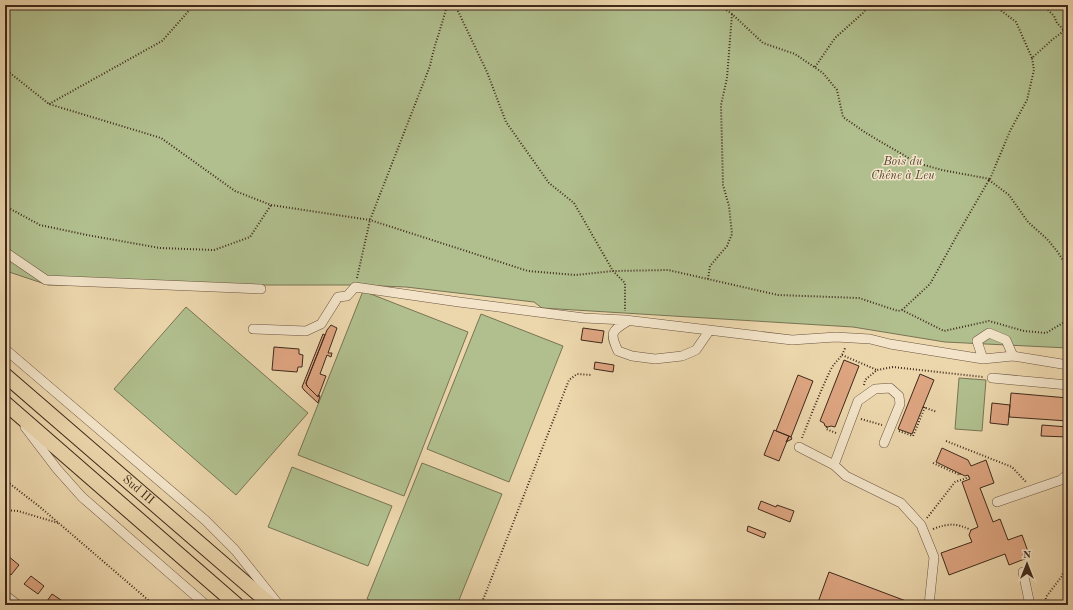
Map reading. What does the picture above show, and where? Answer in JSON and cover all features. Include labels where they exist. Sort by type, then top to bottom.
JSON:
[{"type":"highway","name":"Sud III","points":[[5,375],[271,605]]},
{"type":"highway","name":"Sud III","points":[[9,407],[237,605]]},
{"type":"street","points":[[5,252],[46,280],[261,289]]},
{"type":"street","points":[[254,329],[306,331],[321,324],[338,298],[347,296],[355,287],[584,318],[627,321],[792,340],[836,337],[870,339],[890,344],[983,359],[1013,356],[1068,365]]},
{"type":"street","points":[[627,321],[615,329],[613,333],[613,341],[618,351],[632,356],[654,359],[682,356],[696,350],[709,330]]},
{"type":"street","points":[[983,359],[977,341],[989,333],[1006,340],[1013,356]]},
{"type":"street","points":[[5,349],[205,520],[235,550],[278,605]]},
{"type":"street","points":[[992,378],[1068,385]]},
{"type":"street","points":[[834,465],[858,401],[875,389],[890,388],[899,396],[900,404],[884,443]]},
{"type":"street","points":[[9,407],[57,469],[82,497],[206,605]]},
{"type":"street","points":[[799,447],[834,465],[846,476],[902,503],[923,528],[934,557],[928,605]]},
{"type":"street","points":[[997,502],[1061,480],[1068,474]]},
{"type":"street","points":[[1023,572],[1030,605]]},
{"type":"street","points":[[930,593],[935,605]]},
{"type":"street","points":[[6,595],[18,605]]},
{"type":"path","points":[[48,104],[162,41],[194,5]]},
{"type":"path","points":[[355,287],[370,220],[430,66],[434,47],[447,5]]},
{"type":"path","points":[[457,5],[457,9],[487,72],[506,122],[549,183],[574,203],[613,271],[624,283],[627,321]]},
{"type":"path","points":[[719,5],[732,14],[763,43],[795,54],[823,73],[837,90],[843,117],[866,133],[918,163],[942,170],[989,180],[1009,195],[1028,222],[1047,239],[1068,268]]},
{"type":"path","points":[[815,68],[835,38],[863,13],[869,5]]},
{"type":"path","points":[[902,310],[930,284],[989,180],[1010,131],[1027,100],[1034,70],[1032,58],[1016,22],[994,5]]},
{"type":"path","points":[[1043,5],[1054,16],[1057,23],[1064,30]]},
{"type":"path","points":[[708,279],[710,266],[727,246],[732,234],[729,206],[723,184],[721,105],[727,78],[732,14]]},
{"type":"path","points":[[1032,58],[1064,30],[1068,30]]},
{"type":"path","points":[[5,69],[48,104],[161,138],[235,191],[271,205],[370,220],[528,271],[576,275],[613,271],[668,270],[778,295],[859,298],[902,310],[944,331],[989,321],[1024,331],[1046,333],[1068,320]]},
{"type":"path","points":[[5,206],[40,225],[87,235],[160,248],[214,250],[250,237],[271,205]]},
{"type":"path","points":[[799,447],[819,395],[834,364],[842,355],[845,348]]},
{"type":"path","points":[[842,355],[877,370]]},
{"type":"path","points":[[852,363],[853,359]]},
{"type":"path","points":[[858,401],[865,380],[877,370],[893,367],[992,378]]},
{"type":"path","points":[[481,605],[569,380],[577,374],[592,375]]},
{"type":"path","points":[[852,416],[913,436],[924,407],[936,412]]},
{"type":"path","points":[[827,427],[826,429],[840,435]]},
{"type":"path","points":[[946,441],[1012,468],[1025,480],[1031,490]]},
{"type":"path","points":[[933,463],[960,474]]},
{"type":"path","points":[[923,528],[955,482],[969,477]]},
{"type":"path","points":[[5,480],[40,506],[154,605]]},
{"type":"path","points":[[1065,508],[1068,519]]},
{"type":"path","points":[[5,510],[18,511],[59,523]]},
{"type":"path","points":[[923,528],[944,525],[960,525],[971,530]]},
{"type":"path","points":[[1045,605],[1046,597],[1062,576],[1068,559]]},
{"type":"green space","name":"Bois du Chêne à Leu","points":[[5,5],[1068,5],[1068,348],[945,342],[853,327],[542,308],[534,302],[406,287],[355,285],[48,285],[5,270]]},
{"type":"green space","points":[[363,291],[468,332],[404,496],[298,455]]},
{"type":"green space","points":[[186,307],[308,413],[236,495],[114,389]]},
{"type":"green space","points":[[481,314],[563,346],[509,482],[427,449]]},
{"type":"green space","points":[[959,378],[986,380],[982,431],[955,429]]},
{"type":"green space","points":[[422,463],[502,494],[457,605],[382,605],[367,599]]},
{"type":"green space","points":[[292,467],[392,506],[368,566],[268,527]]},
{"type":"building","points":[[331,325],[337,328],[328,353],[332,353],[331,357],[327,355],[320,374],[326,376],[318,397],[306,383],[327,330]]},
{"type":"building","points":[[583,328],[604,331],[602,343],[581,340]]},
{"type":"building","points":[[323,334],[325,335],[306,383],[318,397],[318,395],[320,396],[318,403],[302,387]]},
{"type":"building","points":[[274,347],[299,349],[299,354],[303,355],[302,367],[298,367],[297,372],[272,370]]},
{"type":"building","points":[[844,360],[859,366],[835,427],[828,427],[820,421]]},
{"type":"building","points":[[595,362],[614,365],[613,372],[594,369]]},
{"type":"building","points":[[920,374],[934,380],[912,434],[898,429]]},
{"type":"building","points":[[798,375],[813,381],[791,437],[776,431]]},
{"type":"building","points":[[1011,393],[1068,398],[1068,421],[1009,417]]},
{"type":"building","points":[[992,403],[1010,405],[1008,425],[990,423]]},
{"type":"building","points":[[1042,425],[1068,427],[1068,437],[1041,436]]},
{"type":"building","points":[[774,430],[789,436],[779,461],[764,455]]},
{"type":"building","points":[[789,436],[792,439],[786,442]]},
{"type":"building","points":[[942,448],[968,460],[971,466],[986,460],[994,483],[980,488],[993,522],[1000,519],[1008,540],[1022,535],[1030,557],[1009,565],[1005,554],[949,575],[941,553],[972,542],[969,535],[971,530],[978,527],[962,482],[970,479],[968,475],[965,476],[936,462]]},
{"type":"building","points":[[761,501],[776,507],[777,505],[794,511],[790,522],[758,509]]},
{"type":"building","points":[[748,526],[766,533],[764,538],[747,531]]},
{"type":"building","points":[[8,556],[19,565],[11,575],[5,570],[5,560]]},
{"type":"building","points":[[829,572],[906,601],[905,605],[817,605]]},
{"type":"building","points":[[31,576],[44,586],[38,594],[24,584]]},
{"type":"building","points":[[52,594],[64,602],[62,605],[45,604]]},
{"type":"building","points":[[75,601],[91,603],[91,605],[74,605]]}]
